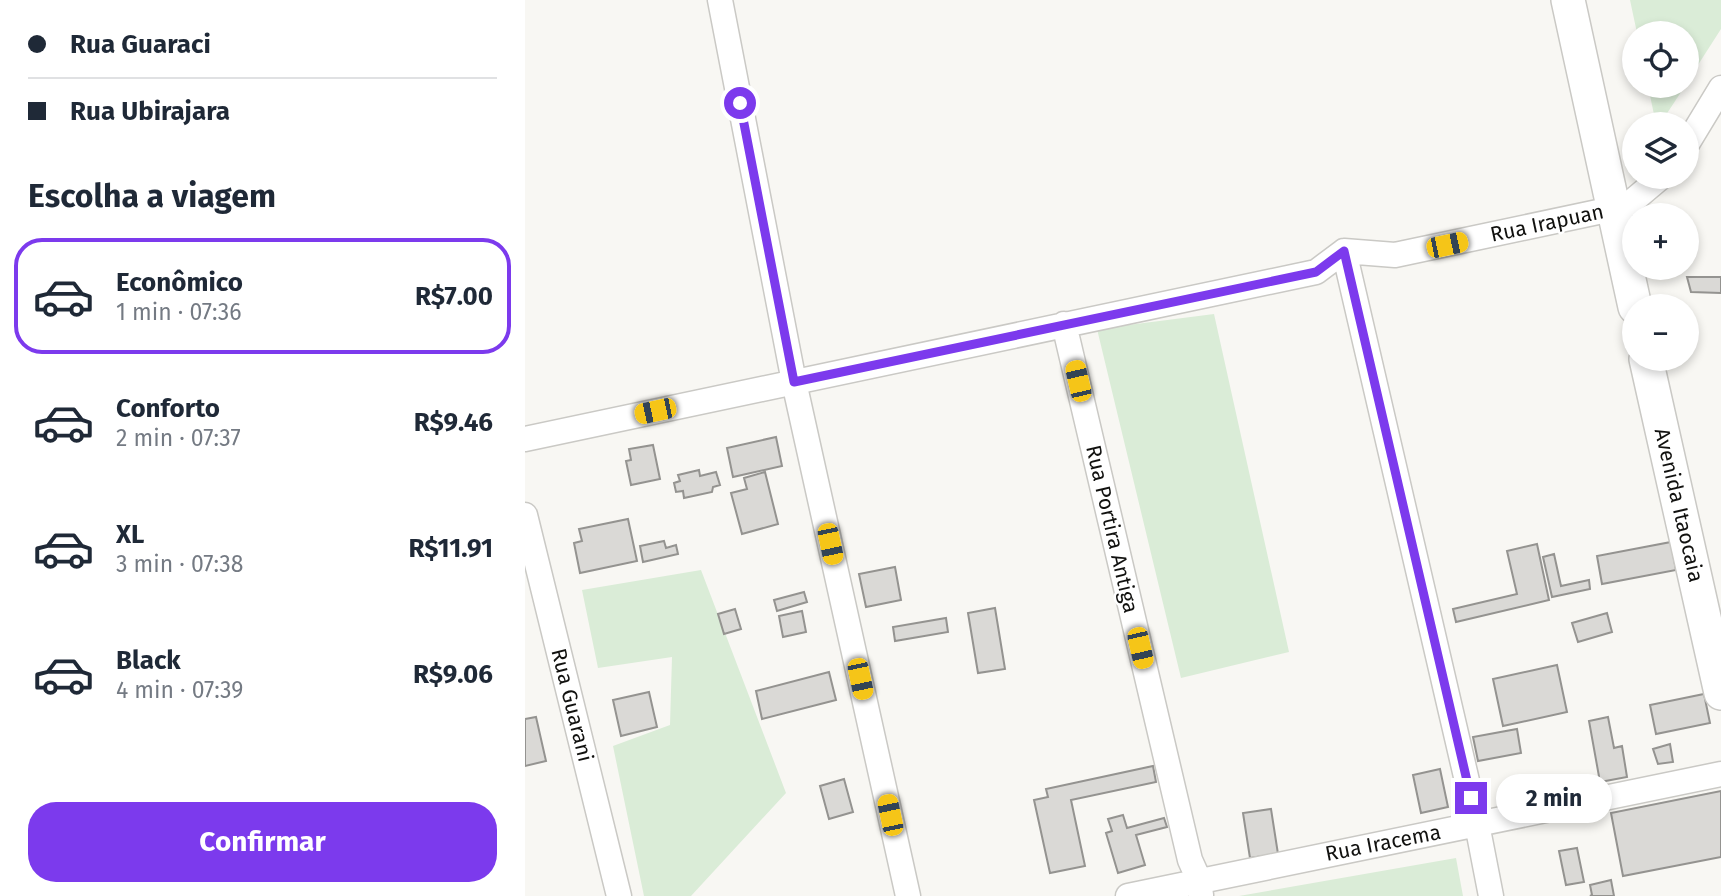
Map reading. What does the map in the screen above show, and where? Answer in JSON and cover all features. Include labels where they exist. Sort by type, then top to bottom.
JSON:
[{"type":"main road","points":[[1568,0],[1622,203]]},
{"type":"main road","points":[[1586,0],[1623,203]]},
{"type":"main road","name":"Avenida Itaocaia","points":[[1649,371],[1721,692]]},
{"type":"main road","name":"Avenida Itaocaia","points":[[1665,371],[1721,630]]},
{"type":"street","points":[[720,0],[794,382],[908,896]]},
{"type":"street","points":[[1699,124],[1721,88]]},
{"type":"street","points":[[1636,203],[1649,189]]},
{"type":"street","name":"Rua Irapuan","points":[[1344,251],[1395,256],[1622,215]]},
{"type":"street","points":[[525,439],[1316,272],[1344,251],[1477,824],[1491,896]]},
{"type":"street","name":"Rua Portira Antiga","points":[[1064,324],[1190,860],[1200,888]]},
{"type":"street","name":"Rua Guarani","points":[[525,515],[618,896]]},
{"type":"street","name":"Rua Iracema","points":[[1129,896],[1200,888],[1477,824],[1721,774]]},
{"type":"green space","points":[[1630,0],[1721,0],[1721,29],[1699,63],[1699,21],[1634,21]]},
{"type":"green space","points":[[1651,98],[1677,98],[1668,112],[1653,112]]},
{"type":"green space","points":[[1214,314],[1289,652],[1181,678],[1097,329]]},
{"type":"green space","points":[[701,570],[786,793],[691,896],[644,896],[613,746],[670,725],[672,657],[598,668],[582,590]]},
{"type":"green space","points":[[1456,858],[1463,896],[1239,896]]},
{"type":"building","points":[[1721,277],[1721,293],[1691,292],[1688,280]]},
{"type":"building","points":[[776,437],[782,466],[733,477],[727,448]]},
{"type":"building","points":[[653,445],[660,479],[631,485],[626,461],[631,460],[629,449]]},
{"type":"building","points":[[699,470],[700,476],[716,472],[720,485],[713,487],[712,492],[684,498],[683,491],[676,492],[674,483],[680,481],[678,475]]},
{"type":"building","points":[[765,472],[778,524],[742,534],[731,493],[747,489],[744,478]]},
{"type":"building","points":[[628,519],[637,561],[580,573],[574,543],[582,541],[579,529]]},
{"type":"building","points":[[664,541],[666,548],[676,545],[678,554],[643,562],[640,546]]},
{"type":"building","points":[[1671,542],[1676,570],[1602,584],[1597,556]]},
{"type":"building","points":[[1537,544],[1549,600],[1456,622],[1453,609],[1517,594],[1507,551]]},
{"type":"building","points":[[1554,554],[1561,586],[1589,580],[1590,589],[1552,597],[1543,557]]},
{"type":"building","points":[[895,567],[901,600],[866,607],[859,574]]},
{"type":"building","points":[[804,592],[807,602],[777,611],[774,600]]},
{"type":"building","points":[[995,608],[1005,669],[978,673],[968,613]]},
{"type":"building","points":[[735,609],[741,629],[724,634],[718,614]]},
{"type":"building","points":[[802,611],[806,632],[783,637],[779,616]]},
{"type":"building","points":[[1607,613],[1612,632],[1578,642],[1572,623]]},
{"type":"building","points":[[946,618],[948,632],[895,641],[893,627]]},
{"type":"building","points":[[1557,665],[1567,712],[1503,726],[1493,679]]},
{"type":"building","points":[[829,672],[836,700],[762,719],[756,691]]},
{"type":"building","points":[[649,692],[657,727],[621,736],[613,700]]},
{"type":"building","points":[[1704,694],[1710,723],[1656,734],[1650,705]]},
{"type":"building","points":[[536,717],[546,761],[525,766],[525,719]]},
{"type":"building","points":[[1608,717],[1614,748],[1622,746],[1627,777],[1600,782],[1589,721]]},
{"type":"building","points":[[1517,729],[1521,753],[1478,761],[1473,737]]},
{"type":"building","points":[[1670,744],[1673,762],[1658,764],[1653,749]]},
{"type":"building","points":[[1153,766],[1156,782],[1071,800],[1085,866],[1050,873],[1034,800],[1048,797],[1046,789]]},
{"type":"building","points":[[1440,769],[1448,807],[1421,813],[1413,775]]},
{"type":"building","points":[[844,779],[853,812],[829,819],[820,786]]},
{"type":"building","points":[[1721,791],[1721,857],[1623,876],[1611,813]]},
{"type":"building","points":[[1271,809],[1278,854],[1250,858],[1243,813]]},
{"type":"building","points":[[1123,815],[1127,828],[1164,818],[1167,827],[1136,835],[1145,865],[1118,873],[1106,833],[1112,831],[1108,819]]},
{"type":"building","points":[[1577,848],[1584,882],[1566,885],[1559,851]]},
{"type":"building","points":[[1611,880],[1614,896],[1590,896],[1590,885]]},
{"type":"route","points":[[740,103],[794,382],[1316,272],[1344,251],[1471,798]]}]
